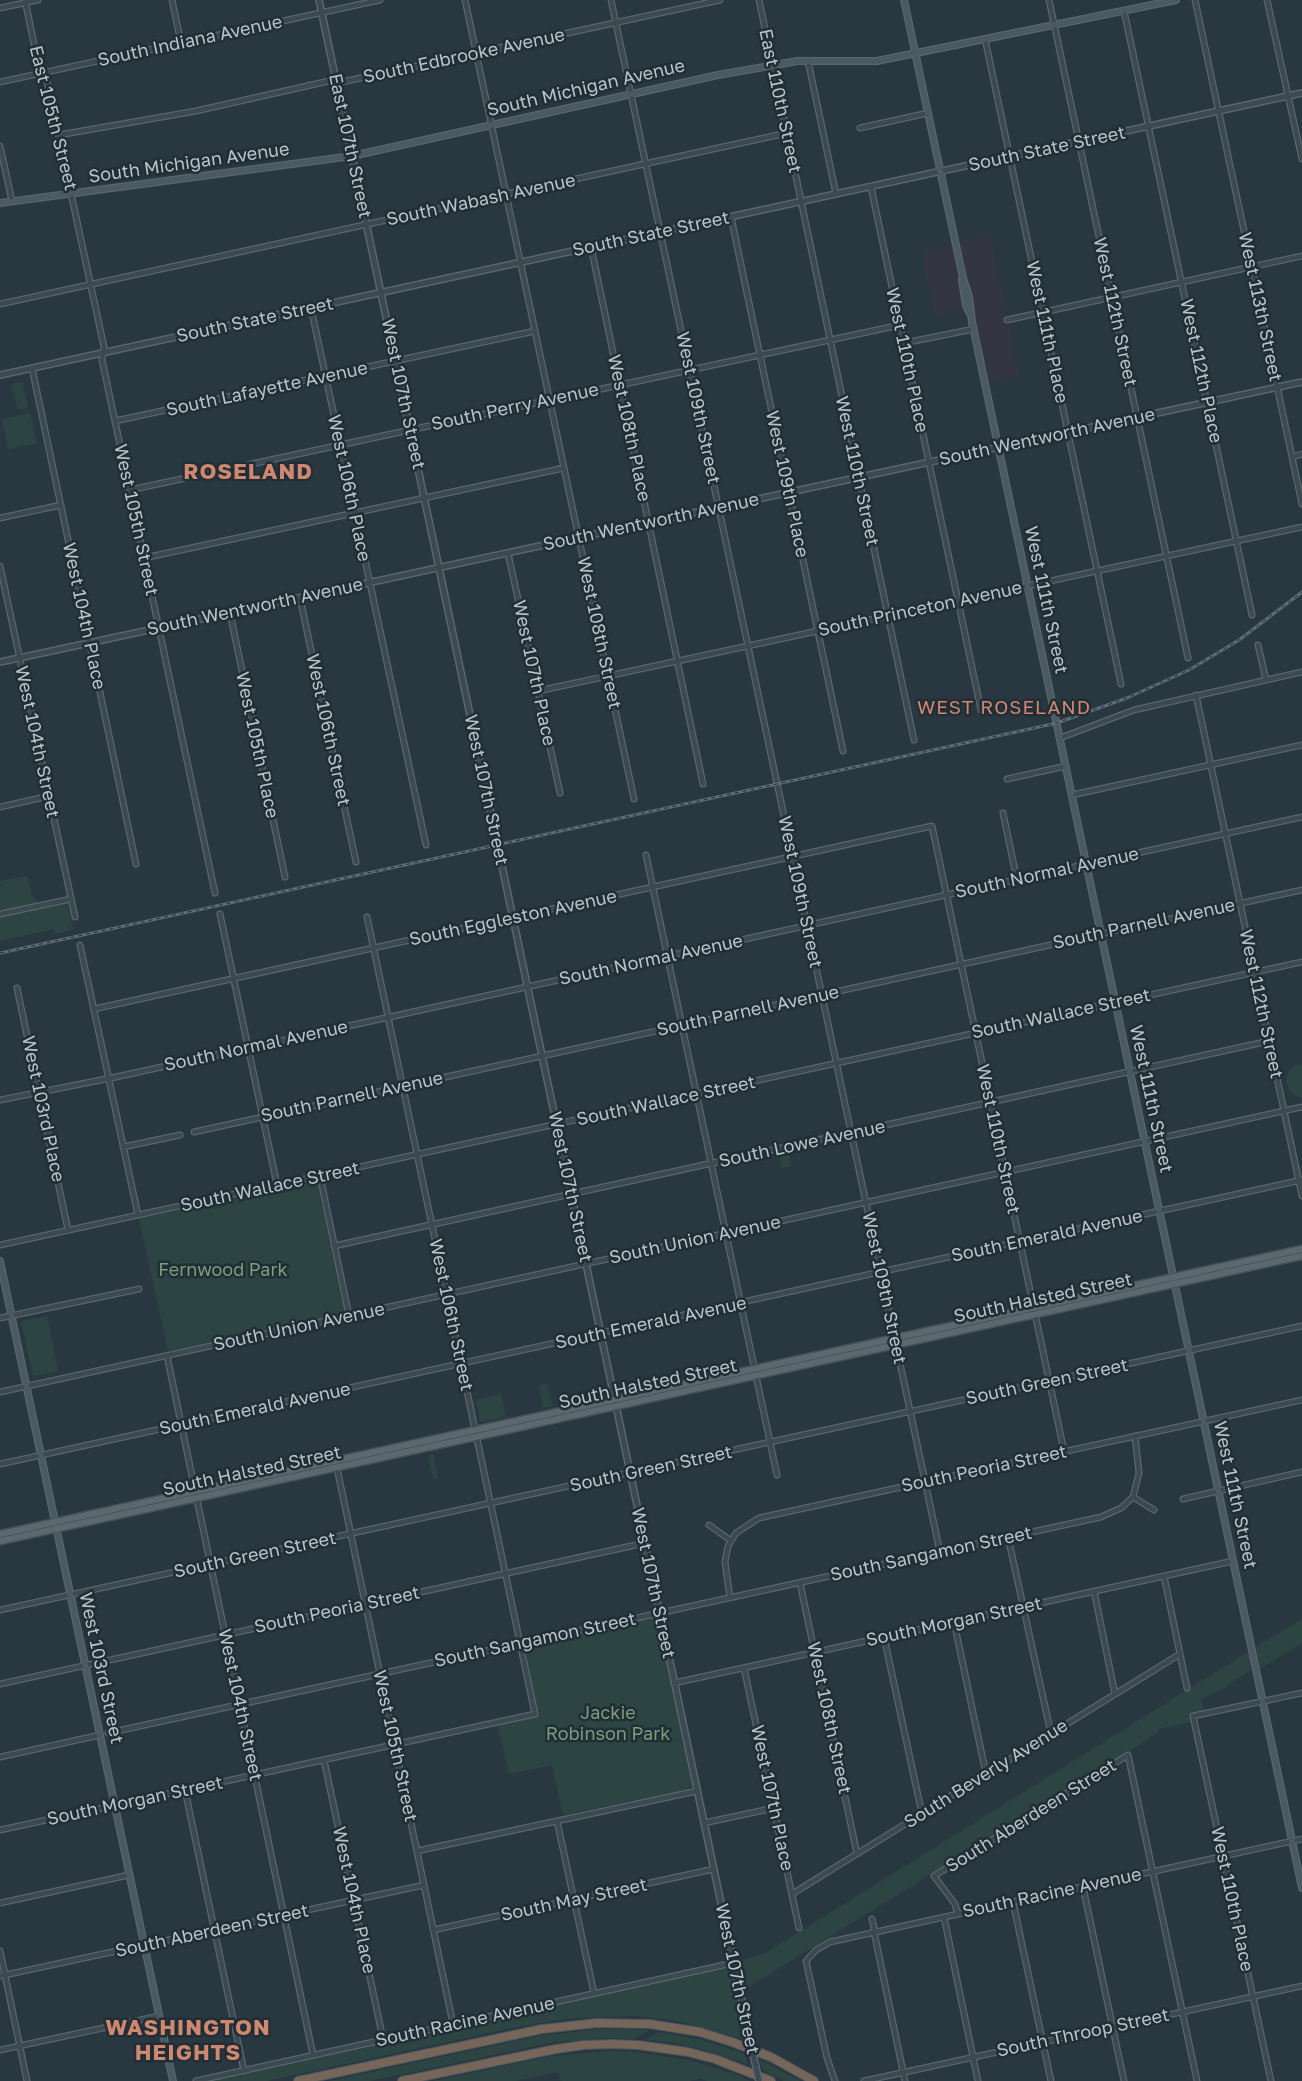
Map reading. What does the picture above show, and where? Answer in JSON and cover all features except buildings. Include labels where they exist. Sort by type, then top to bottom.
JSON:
[{"type":"highway","points":[[298,2081],[542,2029],[597,2023],[623,2023],[673,2027],[732,2042],[771,2057],[814,2081]]},
{"type":"highway","points":[[402,2081],[556,2049],[584,2045],[613,2044],[638,2044],[688,2052],[723,2062],[770,2081]]},
{"type":"main road","name":"West 111th Street","points":[[904,0],[963,278],[969,295],[971,316],[1302,1888]]},
{"type":"main road","name":"South Michigan Avenue","points":[[0,203],[352,156],[718,74],[808,60],[878,61],[1176,0]]},
{"type":"main road","name":"South Halsted Street","points":[[0,1534],[56,1525],[476,1434],[1034,1311],[1173,1277],[1302,1249]]},
{"type":"main road","name":"South Halsted Street","points":[[1034,1311],[1175,1284],[1302,1256]]},
{"type":"main road","name":"West 103rd Street","points":[[0,1261],[173,2081]]},
{"type":"main road","name":"South Halsted Street","points":[[0,1541],[56,1525]]},
{"type":"street","points":[[0,8],[25,1],[38,0]]},
{"type":"street","points":[[172,0],[181,43]]},
{"type":"street","name":"East 107th Street","points":[[319,0],[382,292]]},
{"type":"street","name":"South Indiana Avenue","points":[[0,82],[380,0]]},
{"type":"street","name":"West 108th Street","points":[[465,0],[634,799]]},
{"type":"street","name":"West 109th Street","points":[[611,0],[940,1552]]},
{"type":"street","name":"South Edbrooke Avenue","points":[[59,135],[151,120],[329,81],[342,82],[720,0]]},
{"type":"street","name":"East 110th Street","points":[[759,0],[801,202]]},
{"type":"street","name":"West 112th Street","points":[[1049,0],[1188,658]]},
{"type":"street","name":"West 113th Street","points":[[1195,0],[1302,504]]},
{"type":"street","points":[[1267,0],[1302,160]]},
{"type":"street","name":"East 105th Street","points":[[25,1],[39,67],[47,78],[104,347],[103,353]]},
{"type":"street","name":"West 112th Place","points":[[1124,11],[1252,615]]},
{"type":"street","name":"West 111th Place","points":[[985,39],[1121,684]]},
{"type":"street","points":[[808,60],[836,194]]},
{"type":"street","name":"South State Street","points":[[0,375],[1302,93]]},
{"type":"street","points":[[860,128],[928,113]]},
{"type":"street","name":"South Wabash Avenue","points":[[0,304],[786,133]]},
{"type":"street","points":[[0,146],[12,201]]},
{"type":"street","name":"West 110th Place","points":[[871,187],[981,710]]},
{"type":"street","name":"West 110th Street","points":[[801,202],[914,740]]},
{"type":"street","name":"West 109th Place","points":[[731,217],[843,751]]},
{"type":"street","name":"West 108th Place","points":[[591,248],[704,784]]},
{"type":"street","points":[[1007,320],[1302,256]]},
{"type":"street","name":"West 107th Street","points":[[382,292],[759,2081]]},
{"type":"street","name":"West 106th Place","points":[[311,308],[426,844]]},
{"type":"street","name":"South Perry Avenue","points":[[130,490],[900,325]]},
{"type":"street","points":[[904,343],[974,329]]},
{"type":"street","name":"South Lafayette Avenue","points":[[116,421],[535,330]]},
{"type":"street","name":"West 105th Street","points":[[103,353],[102,358],[215,893]]},
{"type":"street","name":"West 104th Place","points":[[32,368],[136,864]]},
{"type":"street","name":"South Wentworth Avenue","points":[[0,662],[1302,382]]},
{"type":"street","points":[[1292,457],[1302,454]]},
{"type":"street","points":[[144,558],[564,468]]},
{"type":"street","points":[[0,518],[60,505]]},
{"type":"street","name":"South Princeton Avenue","points":[[538,691],[1302,527]]},
{"type":"street","name":"West 107th Place","points":[[508,553],[560,794]]},
{"type":"street","name":"West 104th Street","points":[[0,566],[75,917]]},
{"type":"street","name":"West 106th Street","points":[[300,598],[356,862]]},
{"type":"street","name":"West 105th Place","points":[[230,612],[285,877]]},
{"type":"street","points":[[1258,644],[1266,680]]},
{"type":"street","points":[[1060,738],[1129,712],[1302,672]]},
{"type":"street","name":"West 112th Street","points":[[1196,695],[1302,1196]]},
{"type":"street","points":[[1072,796],[1302,745]]},
{"type":"street","points":[[1007,779],[1066,766]]},
{"type":"street","points":[[0,807],[49,796]]},
{"type":"street","points":[[1003,813],[1017,880]]},
{"type":"street","name":"South Normal Avenue","points":[[0,1100],[493,995],[1302,817]]},
{"type":"street","name":"West 110th Street","points":[[932,826],[1064,1451]]},
{"type":"street","name":"South Eggleston Avenue","points":[[94,1009],[932,826]]},
{"type":"street","points":[[646,855],[777,1475]]},
{"type":"street","name":"South Parnell Avenue","points":[[194,1132],[1302,890]]},
{"type":"street","points":[[0,914],[71,899]]},
{"type":"street","points":[[220,914],[278,1185]]},
{"type":"street","name":"West 106th Street","points":[[366,917],[535,1714]]},
{"type":"street","points":[[80,945],[138,1215]]},
{"type":"street","name":"South Wallace Street","points":[[0,1245],[1302,962]]},
{"type":"street","name":"West 103rd Place","points":[[17,988],[68,1230]]},
{"type":"street","name":"South Lowe Avenue","points":[[334,1246],[1269,1042]]},
{"type":"street","name":"South Union Avenue","points":[[0,1392],[1302,1108]]},
{"type":"street","points":[[123,1147],[180,1135]]},
{"type":"street","points":[[320,1176],[349,1316]]},
{"type":"street","name":"South Emerald Avenue","points":[[0,1464],[1300,1181]]},
{"type":"street","points":[[0,1318],[139,1288]]},
{"type":"street","name":"South Green Street","points":[[0,1610],[1302,1326]]},
{"type":"street","name":"West 104th Street","points":[[167,1356],[313,2055]]},
{"type":"street","name":"South Peoria Street","points":[[730,1540],[744,1527],[759,1518],[1302,1400]]},
{"type":"street","points":[[1135,1436],[1139,1473],[1133,1497],[1154,1510]]},
{"type":"street","name":"West 105th Street","points":[[337,1464],[453,2024]]},
{"type":"street","points":[[1183,1498],[1302,1472]]},
{"type":"street","name":"South Sangamon Street","points":[[108,1733],[1108,1514],[1120,1508],[1133,1497]]},
{"type":"street","points":[[709,1525],[730,1540],[725,1562],[730,1598]]},
{"type":"street","points":[[1008,1537],[1051,1734]]},
{"type":"street","name":"South Peoria Street","points":[[0,1684],[645,1542]]},
{"type":"street","name":"South Morgan Street","points":[[674,1683],[1233,1561]]},
{"type":"street","points":[[1164,1576],[1188,1688]]},
{"type":"street","name":"West 108th Street","points":[[800,1582],[857,1854]]},
{"type":"street","points":[[1094,1591],[1115,1694]]},
{"type":"street","points":[[954,1622],[986,1774]]},
{"type":"street","points":[[884,1637],[922,1814]]},
{"type":"street","name":"South Beverly Avenue","points":[[792,1894],[1180,1654]]},
{"type":"street","name":"West 107th Place","points":[[744,1668],[799,1928]]},
{"type":"street","points":[[1263,1701],[1302,1692]]},
{"type":"street","name":"West 110th Place","points":[[1263,1701],[1193,1716],[1271,2081]]},
{"type":"street","name":"South Morgan Street","points":[[0,1830],[535,1714]]},
{"type":"street","points":[[0,1757],[100,1736]]},
{"type":"street","name":"South Aberdeen Street","points":[[958,1914],[955,1904],[934,1876],[1128,1755],[1153,1871]]},
{"type":"street","name":"West 104th Place","points":[[324,1760],[383,2039]]},
{"type":"street","points":[[185,1790],[244,2071]]},
{"type":"street","points":[[417,1851],[697,1790]]},
{"type":"street","points":[[704,1823],[774,1808]]},
{"type":"street","points":[[558,1821],[594,1993]]},
{"type":"street","name":"South Racine Avenue","points":[[835,2081],[827,2058],[807,1965],[807,1958],[830,1942],[1302,1838]]},
{"type":"street","name":"South May Street","points":[[434,1930],[714,1869]]},
{"type":"street","points":[[1153,1871],[1197,2081]]},
{"type":"street","points":[[0,1903],[129,1875]]},
{"type":"street","name":"South Aberdeen Street","points":[[2,1976],[424,1885]]},
{"type":"street","points":[[1083,1887],[1124,2081]]},
{"type":"street","points":[[1013,1902],[1051,2081]]},
{"type":"street","points":[[944,1917],[978,2081]]},
{"type":"street","points":[[872,1919],[904,2081]]},
{"type":"street","points":[[0,1951],[2,1976],[27,2081]]},
{"type":"street","name":"South Racine Avenue","points":[[196,2081],[733,1962]]},
{"type":"street","name":"South Throop Street","points":[[864,2081],[1302,1986]]},
{"type":"street","points":[[0,2050],[159,2016]]},
{"type":"shaded area","points":[[990,235],[1019,375],[987,382],[972,308],[935,316],[921,253],[962,244],[961,241]]},
{"type":"green space","points":[[22,382],[28,407],[18,410],[11,384]]},
{"type":"green space","points":[[30,413],[37,443],[8,449],[2,419]]},
{"type":"green space","points":[[27,876],[33,897],[42,909],[67,903],[73,930],[55,934],[54,929],[0,941],[0,881]]},
{"type":"green space","points":[[1302,1064],[1302,1098],[1290,1092],[1286,1081],[1288,1072],[1293,1067]]},
{"type":"green space","points":[[789,1155],[791,1166],[782,1168],[780,1157]]},
{"type":"green space","name":"Fernwood Park","points":[[317,1181],[344,1313],[168,1351],[139,1219]]},
{"type":"green space","points":[[47,1316],[58,1371],[33,1376],[21,1321]]},
{"type":"green space","points":[[547,1384],[553,1406],[543,1408],[539,1386]]},
{"type":"green space","points":[[501,1394],[506,1417],[480,1422],[476,1400]]},
{"type":"green space","points":[[433,1454],[438,1479],[433,1478],[428,1456]]},
{"type":"green space","name":"Jackie Robinson Park","points":[[655,1618],[658,1623],[692,1786],[688,1789],[563,1815],[552,1765],[509,1774],[498,1726],[538,1716],[525,1646]]},
{"type":"green space","points":[[1302,1619],[1302,1643],[1260,1669],[1256,1647]]},
{"type":"green space","points":[[1248,1652],[1251,1670],[1224,1688],[1201,1699],[1204,1711],[1189,1714],[1191,1722],[1158,1729],[1158,1732],[1127,1753],[742,1991],[736,1963],[767,1952]]},
{"type":"green space","points":[[725,1968],[730,1969],[737,1997],[741,2038],[664,2019],[636,2016],[573,2018],[517,2027],[267,2081],[209,2081]]},
{"type":"green space","points":[[600,2029],[649,2030],[634,2039],[606,2038],[551,2043],[370,2081],[330,2081],[538,2036]]},
{"type":"green space","points":[[659,2032],[702,2040],[745,2054],[747,2064],[705,2050],[671,2042],[646,2040]]},
{"type":"green space","points":[[611,2051],[635,2052],[689,2060],[738,2075],[750,2081],[707,2081],[700,2079],[689,2081],[561,2081],[558,2072],[516,2081],[433,2081],[551,2056]]},
{"type":"green space","points":[[760,2060],[801,2081],[784,2081],[762,2070]]},
{"type":"railway","points":[[0,953],[1057,723],[1127,698],[1189,670],[1239,640],[1302,592]]},
{"type":"district","name":"ROSELAND","points":[[248,472]]},
{"type":"district","name":"WEST ROSELAND","points":[[1004,708]]},
{"type":"district","name":"WASHINGTON HEIGHTS","points":[[188,2040]]}]
